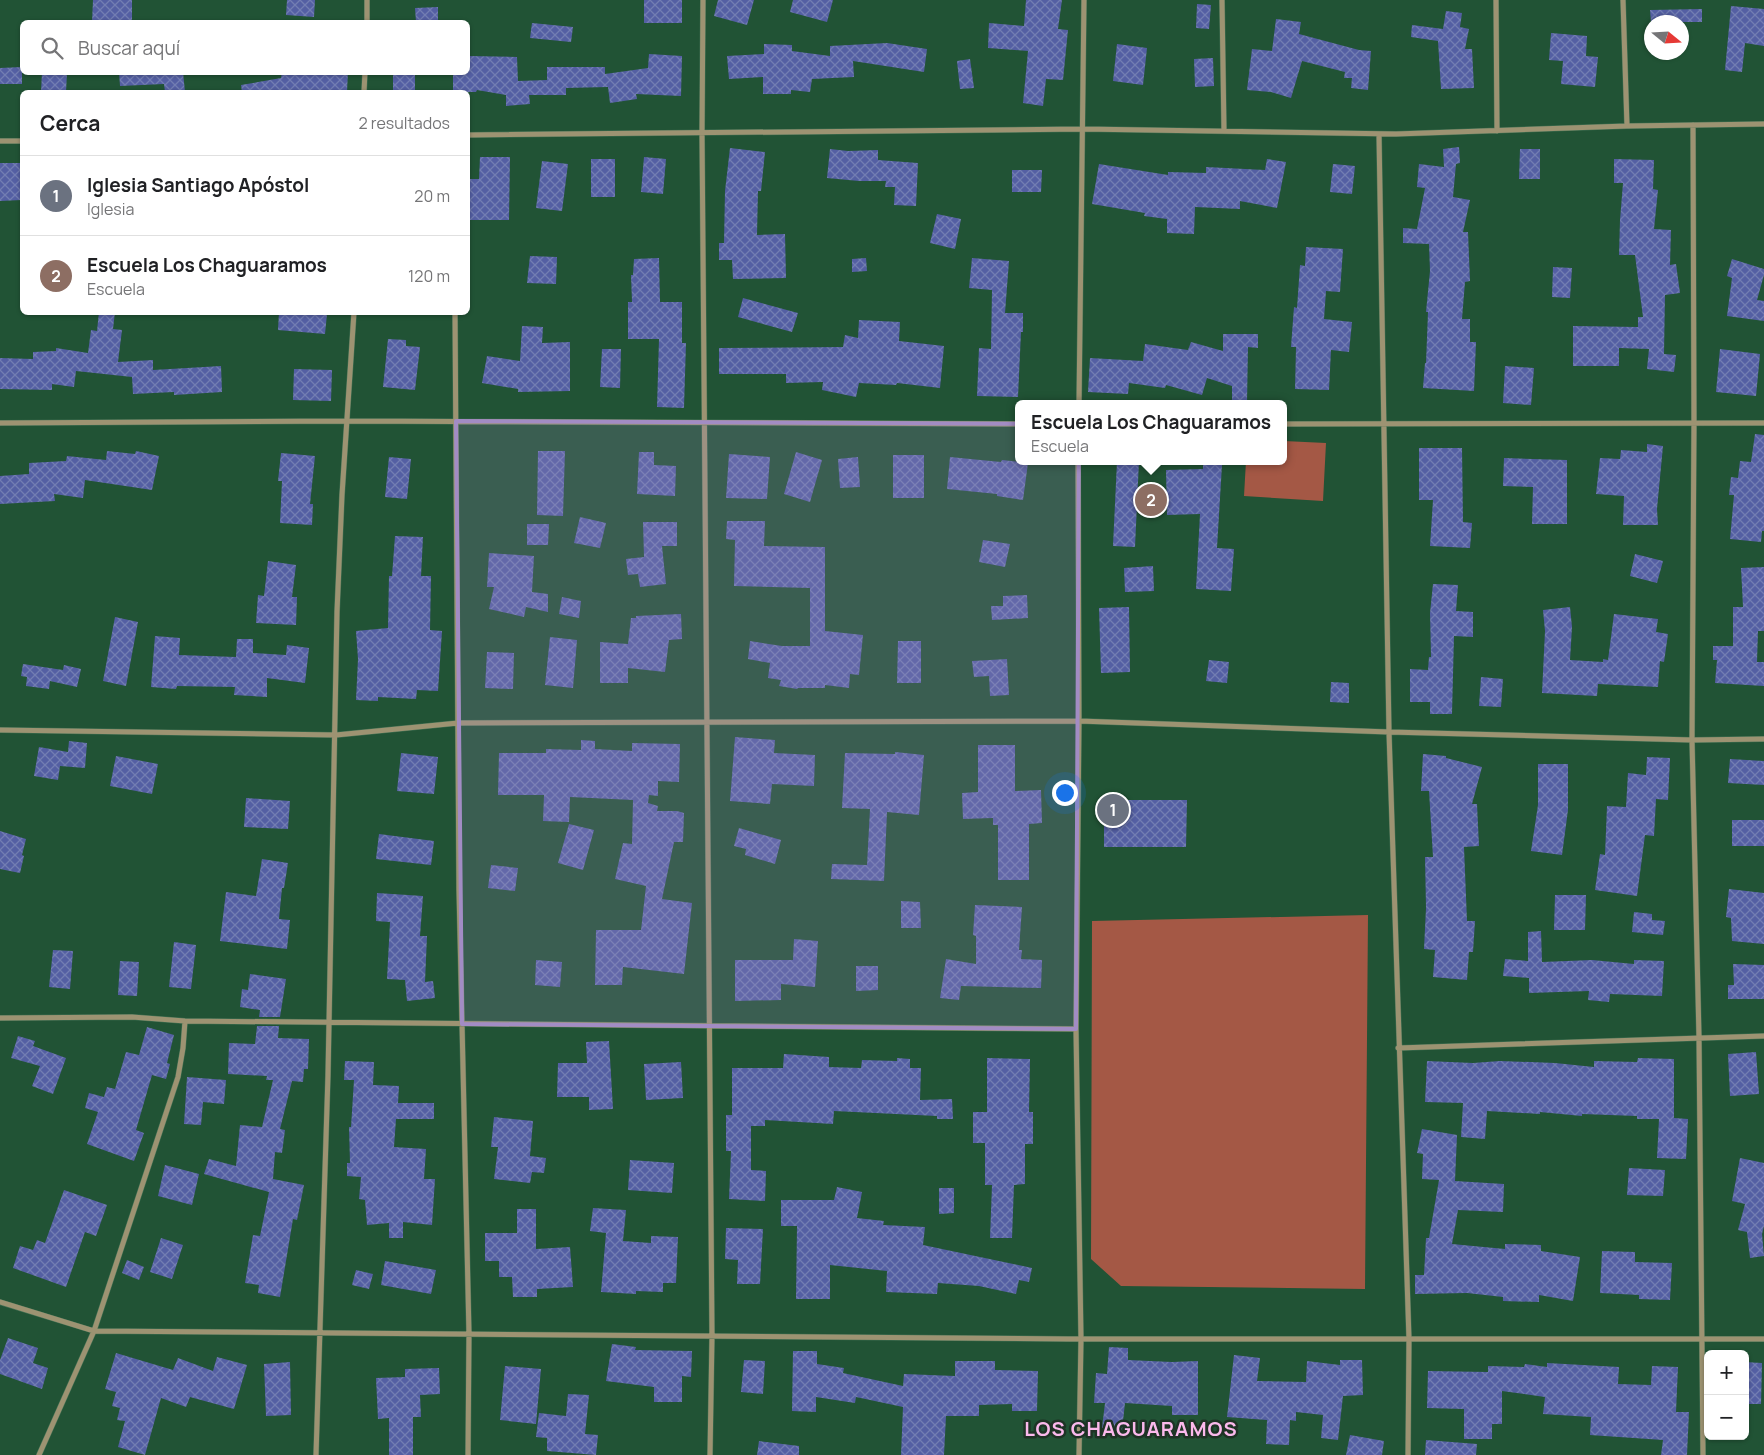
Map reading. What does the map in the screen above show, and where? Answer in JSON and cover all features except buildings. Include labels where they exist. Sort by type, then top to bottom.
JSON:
[{"type":"street","points":[[367,20],[368,0]]},
{"type":"street","points":[[703,0],[702,133],[712,1336],[710,1455]]},
{"type":"street","points":[[1079,400],[1084,0]]},
{"type":"street","points":[[1222,0],[1224,131]]},
{"type":"street","points":[[1496,0],[1497,131]]},
{"type":"street","points":[[1623,0],[1627,126]]},
{"type":"street","points":[[364,90],[365,75]]},
{"type":"street","points":[[470,135],[1083,129],[1379,134],[1627,126],[1764,124]]},
{"type":"street","points":[[1693,125],[1692,740],[1699,1037],[1703,1455]]},
{"type":"street","points":[[1379,134],[1389,732],[1409,1339],[1408,1455]]},
{"type":"street","points":[[0,141],[20,141]]},
{"type":"street","points":[[316,1455],[329,1022],[337,612],[354,315]]},
{"type":"street","points":[[455,315],[458,723],[468,1334],[468,1455]]},
{"type":"street","points":[[0,424],[347,421],[1015,424]]},
{"type":"street","points":[[1287,424],[1764,423]]},
{"type":"street","points":[[1078,465],[1079,721],[1076,1029],[1081,1339],[1079,1455]]},
{"type":"street","points":[[0,730],[336,735],[458,723],[1079,721],[1692,740],[1764,739]]},
{"type":"street","points":[[0,1018],[132,1017],[185,1021],[1076,1029]]},
{"type":"street","points":[[39,1455],[94,1331],[178,1077],[185,1021]]},
{"type":"street","points":[[1398,1048],[1764,1036]]},
{"type":"street","points":[[0,1302],[94,1331],[1081,1339],[1764,1339]]},
{"type":"highlighted area","points":[[456,421],[1079,424],[1076,1029],[462,1024]]},
{"type":"shaded area","points":[[1287,441],[1326,443],[1323,501],[1244,496],[1246,465],[1287,465]]},
{"type":"shaded area","points":[[1368,915],[1365,1289],[1121,1286],[1091,1259],[1092,921]]},
{"type":"place","name":"Escuela Los Chaguaramos","points":[[1151,500]]},
{"type":"place","name":"Iglesia Santiago Apóstol","points":[[1113,810]]},
{"type":"district","name":"LOS CHAGUARAMOS","points":[[1131,1428]]}]
